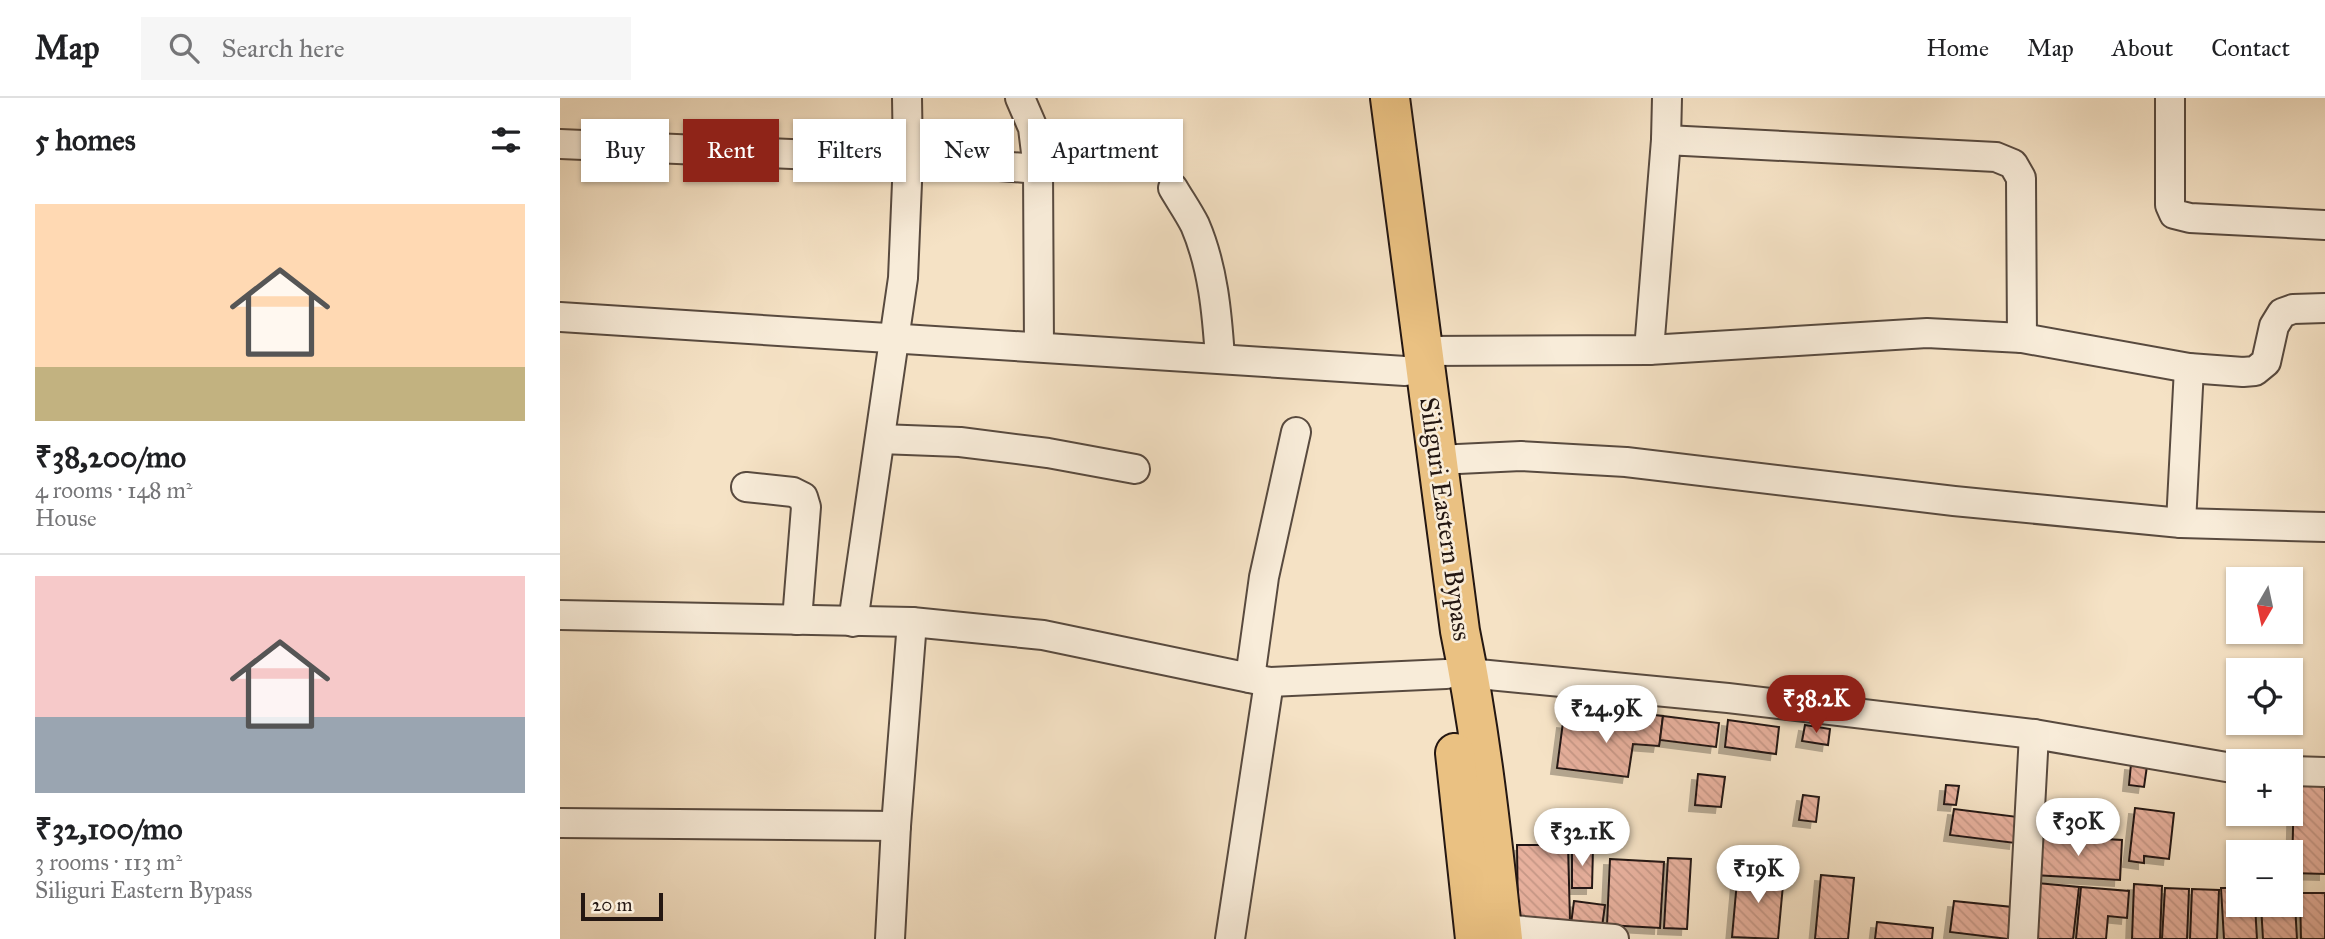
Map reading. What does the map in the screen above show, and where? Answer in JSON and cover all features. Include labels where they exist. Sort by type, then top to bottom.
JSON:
[{"type":"main road","name":"Siliguri Eastern Bypass","points":[[1366,98],[1414,361],[1437,460],[1460,631],[1457,673]]},
{"type":"main road","name":"Siliguri Eastern Bypass","points":[[1390,98],[1414,361],[1430,591],[1457,673],[1498,878],[1493,936]]},
{"type":"street","points":[[853,622],[903,278],[908,159],[907,98]]},
{"type":"street","points":[[1020,98],[1029,119]]},
{"type":"street","points":[[1649,350],[1667,98]]},
{"type":"street","points":[[2170,98],[2170,205],[2174,214],[2190,218],[2325,225]]},
{"type":"street","points":[[1666,140],[1996,157],[2013,164],[2021,178],[2022,338]]},
{"type":"street","points":[[560,144],[908,159],[1028,168]]},
{"type":"street","points":[[1038,182],[1039,347]]},
{"type":"street","points":[[1173,188],[1195,225],[1209,269],[1220,358]]},
{"type":"street","points":[[560,317],[1220,358],[1414,361],[1927,333],[2022,338],[2189,368],[2255,371],[2266,362],[2274,326],[2282,313],[2293,309],[2325,308]]},
{"type":"street","points":[[2181,523],[2189,368]]},
{"type":"street","points":[[1230,939],[1259,680],[1264,577],[1296,432]]},
{"type":"street","points":[[880,439],[960,442],[1048,453],[1135,469]]},
{"type":"street","points":[[1437,460],[1521,456],[1626,462],[1954,501],[2181,523],[2325,527]]},
{"type":"street","points":[[746,487],[793,492],[803,497],[806,508],[797,621]]},
{"type":"street","points":[[560,615],[912,622],[1043,635],[1259,680],[1457,673],[1728,698],[2034,734],[2226,767]]},
{"type":"street","points":[[890,939],[912,622]]},
{"type":"street","points":[[2023,939],[2034,734]]},
{"type":"street","points":[[2303,771],[2325,772]]},
{"type":"street","points":[[560,823],[896,826]]},
{"type":"street","points":[[1493,936],[1614,939]]},
{"type":"building","points":[[1636,713],[1663,716],[1659,746],[1633,744],[1628,777],[1557,768],[1563,722],[1634,730]]},
{"type":"building","points":[[1663,716],[1719,723],[1716,747],[1660,740]]},
{"type":"building","points":[[1728,720],[1779,727],[1776,754],[1725,747]]},
{"type":"building","points":[[1805,725],[1830,729],[1828,745],[1802,741]]},
{"type":"building","points":[[2131,764],[2147,766],[2144,787],[2129,785]]},
{"type":"building","points":[[1698,774],[1725,777],[1721,807],[1695,805]]},
{"type":"building","points":[[1946,785],[1959,786],[1956,805],[1944,804]]},
{"type":"building","points":[[2303,785],[2325,786],[2325,874],[2303,873],[2303,840],[2293,840],[2293,826],[2303,826]]},
{"type":"building","points":[[1803,795],[1819,797],[1816,822],[1799,820]]},
{"type":"building","points":[[2135,808],[2174,813],[2169,859],[2144,856],[2144,863],[2129,861]]},
{"type":"building","points":[[1954,809],[2018,817],[2015,843],[1950,835]]},
{"type":"building","points":[[2037,835],[2122,840],[2120,880],[2034,875]]},
{"type":"building","points":[[1517,845],[1568,845],[1570,921],[1518,921]]},
{"type":"building","points":[[1572,848],[1593,848],[1592,888],[1572,888]]},
{"type":"building","points":[[1668,858],[1691,859],[1687,929],[1664,928]]},
{"type":"building","points":[[1610,859],[1664,862],[1660,928],[1607,925]]},
{"type":"building","points":[[1738,870],[1784,874],[1778,939],[1732,937]]},
{"type":"building","points":[[1821,875],[1854,878],[1848,939],[1815,939]]},
{"type":"building","points":[[2037,883],[2079,887],[2073,939],[2031,939]]},
{"type":"building","points":[[2134,884],[2162,886],[2160,939],[2132,939]]},
{"type":"building","points":[[2081,887],[2129,891],[2127,918],[2108,916],[2106,939],[2076,939]]},
{"type":"building","points":[[2165,888],[2189,889],[2187,939],[2162,939]]},
{"type":"building","points":[[2221,888],[2226,888],[2226,917],[2256,917],[2257,939],[2224,939]]},
{"type":"building","points":[[2192,889],[2219,890],[2217,939],[2190,939]]},
{"type":"building","points":[[2303,893],[2325,893],[2325,939],[2301,939]]},
{"type":"building","points":[[1574,901],[1605,905],[1602,927],[1571,924]]},
{"type":"building","points":[[1954,901],[2012,907],[2008,939],[1950,932]]},
{"type":"building","points":[[2262,917],[2296,917],[2297,939],[2263,939]]},
{"type":"building","points":[[1877,922],[1933,928],[1932,939],[1875,939]]}]
